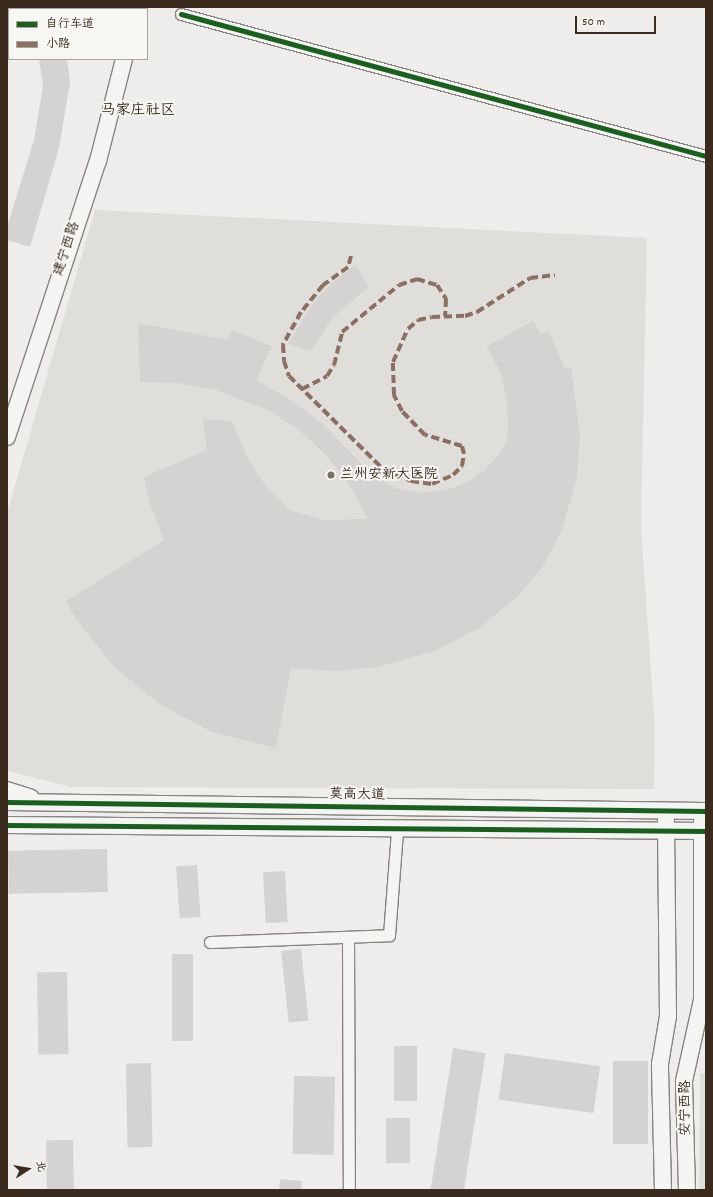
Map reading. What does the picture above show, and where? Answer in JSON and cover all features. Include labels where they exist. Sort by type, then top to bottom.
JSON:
[{"type":"main road","name":"建宁西路","points":[[7,438],[98,161],[124,60]]},
{"type":"main road","points":[[7,790],[42,802]]},
{"type":"main road","name":"莫高大道","points":[[7,802],[666,811],[705,809]]},
{"type":"main road","name":"安宁西路","points":[[687,1190],[684,1081],[702,1000],[705,809]]},
{"type":"main road","name":"安宁西路","points":[[662,1190],[660,1064],[668,1016],[666,811]]},
{"type":"main road","points":[[7,825],[397,830],[704,831]]},
{"type":"street","points":[[181,14],[706,156]]},
{"type":"street","points":[[210,942],[389,935],[397,830]]},
{"type":"street","points":[[348,937],[349,1190]]},
{"type":"shaded area","name":"兰州安新大医院","points":[[95,210],[647,238],[641,525],[655,731],[654,789],[71,787],[7,771],[7,513]]},
{"type":"shaded area","points":[[700,1073],[706,1073],[706,1190],[699,1190]]},
{"type":"building","points":[[39,60],[67,60],[70,82],[59,148],[30,247],[7,240],[7,227],[34,140],[43,86]]},
{"type":"building","points":[[356,265],[369,287],[332,318],[311,351],[288,344],[313,303],[333,282]]},
{"type":"building","points":[[534,321],[541,334],[548,330],[565,369],[571,367],[580,438],[577,477],[561,532],[543,566],[519,595],[479,628],[432,652],[377,667],[334,671],[291,668],[276,748],[212,732],[161,705],[114,667],[76,619],[66,601],[164,540],[150,504],[144,477],[207,450],[203,419],[232,421],[250,463],[268,489],[290,510],[323,520],[368,519],[350,486],[328,457],[300,431],[268,410],[216,390],[178,383],[140,382],[138,323],[228,340],[231,330],[272,346],[256,380],[291,400],[323,424],[376,479],[398,489],[422,493],[446,490],[468,482],[486,469],[500,453],[506,443],[508,429],[507,400],[500,372],[487,346]]},
{"type":"building","points":[[107,849],[108,892],[9,894],[8,851]]},
{"type":"building","points":[[197,865],[201,917],[180,918],[176,866]]},
{"type":"building","points":[[285,871],[288,922],[266,923],[263,872]]},
{"type":"building","points":[[301,949],[309,1021],[289,1023],[281,951]]},
{"type":"building","points":[[172,954],[193,954],[193,1041],[172,1041]]},
{"type":"building","points":[[67,972],[68,1054],[38,1055],[37,973]]},
{"type":"building","points":[[394,1046],[417,1046],[417,1101],[394,1101]]},
{"type":"building","points":[[453,1048],[486,1053],[464,1190],[431,1189]]},
{"type":"building","points":[[505,1053],[600,1066],[594,1113],[498,1100]]},
{"type":"building","points":[[613,1061],[648,1061],[648,1144],[613,1144]]},
{"type":"building","points":[[126,1063],[151,1063],[152,1147],[127,1147]]},
{"type":"building","points":[[294,1076],[335,1077],[334,1155],[293,1154]]},
{"type":"building","points":[[386,1118],[410,1118],[410,1163],[386,1163]]},
{"type":"building","points":[[46,1140],[73,1140],[74,1190],[47,1190]]},
{"type":"building","points":[[280,1179],[302,1181],[301,1190],[279,1190]]},
{"type":"marked path","points":[[351,256],[348,267],[323,285],[301,312],[283,345],[284,361],[289,376],[384,470],[411,481],[432,484],[453,475],[462,466],[464,454],[462,446],[425,435],[402,411],[394,395],[393,362],[408,329],[418,320],[432,317],[465,316],[477,312],[530,278],[555,275]]},
{"type":"marked path","points":[[302,389],[327,376],[334,365],[342,332],[399,285],[417,279],[437,285],[446,299],[445,316]]},
{"type":"cycle path","points":[[181,14],[706,156]]},
{"type":"cycle path","points":[[7,802],[706,811]]},
{"type":"cycle path","points":[[7,825],[706,831]]},
{"type":"place","name":"兰州安新大医院","points":[[331,475]]},
{"type":"district","name":"马家庄社区","points":[[138,112]]}]
